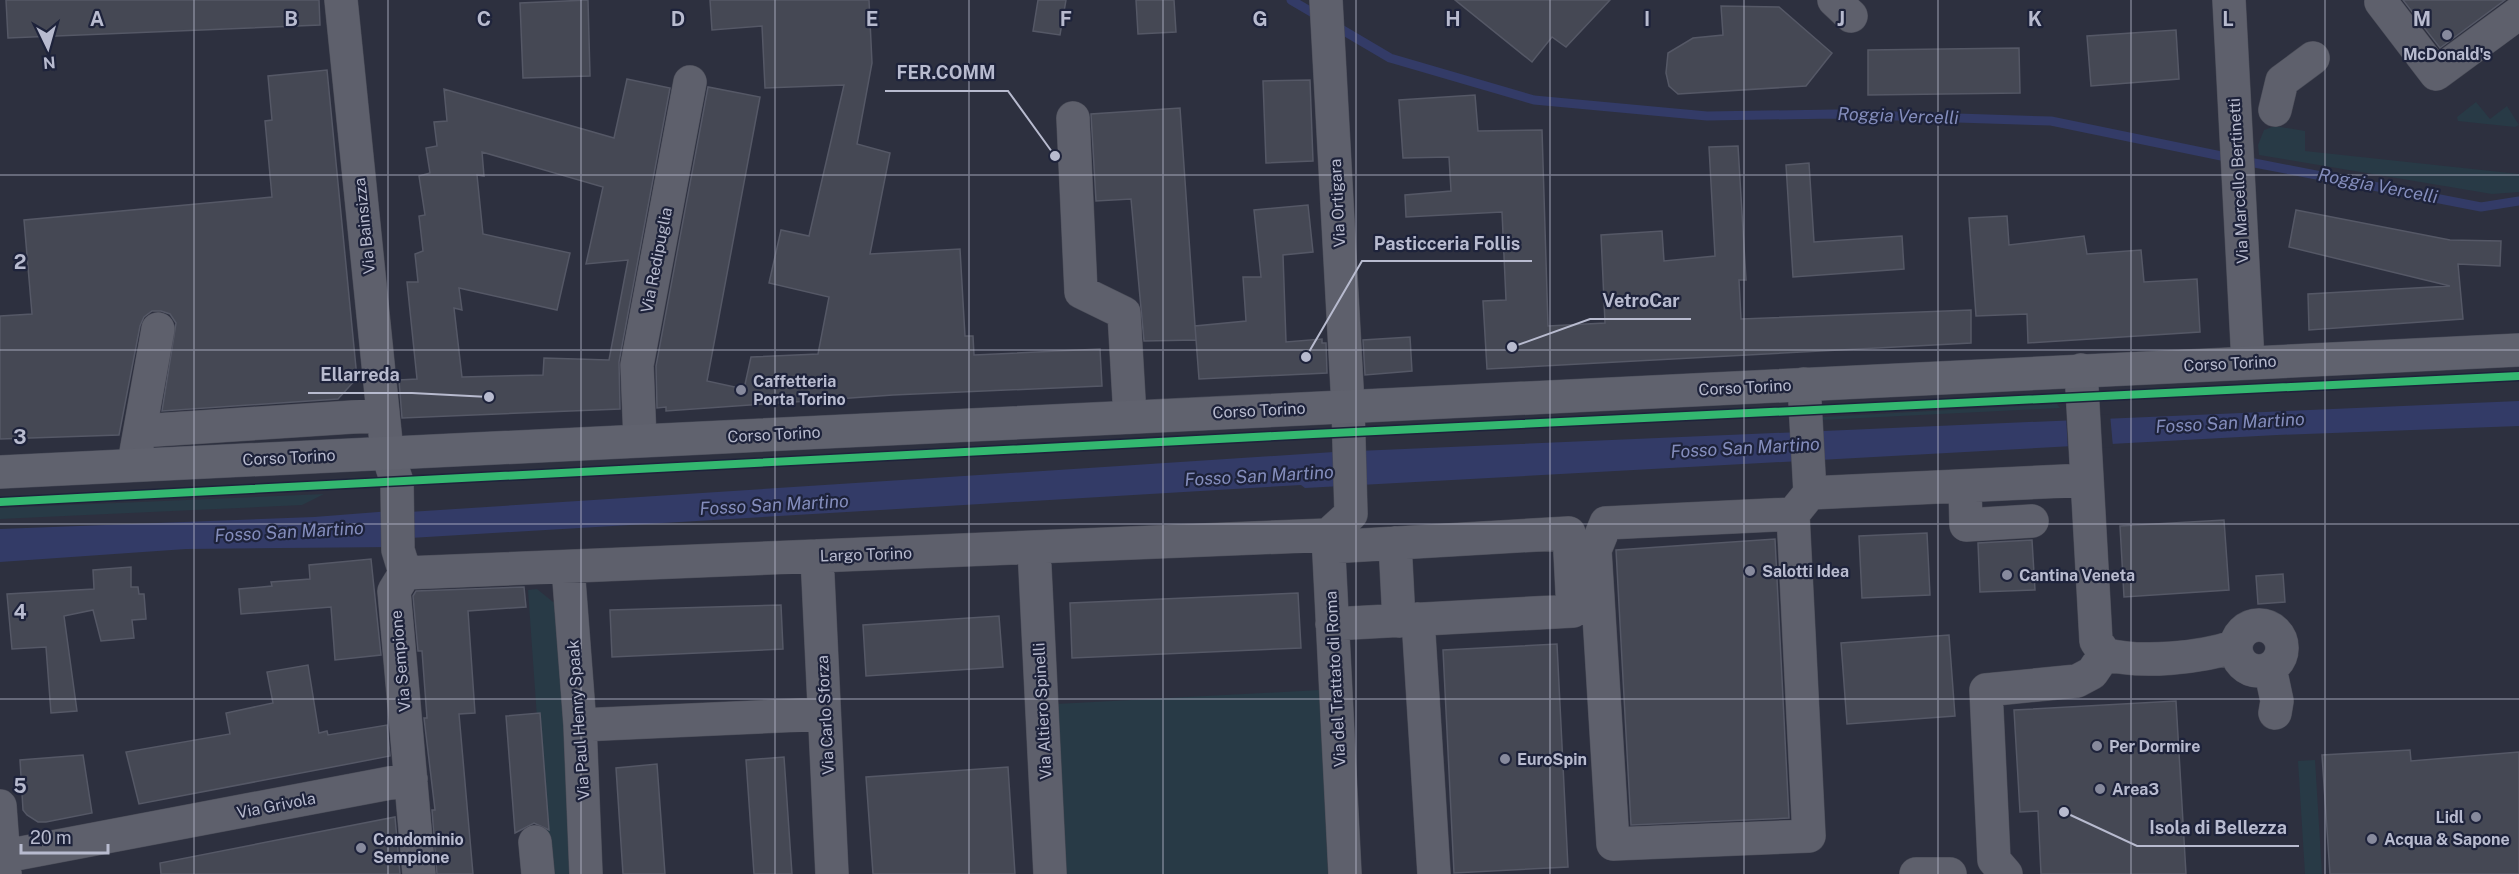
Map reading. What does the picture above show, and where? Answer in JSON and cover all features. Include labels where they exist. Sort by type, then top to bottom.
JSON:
[{"type":"main road","name":"Corso Torino","points":[[0,472],[1130,417],[1348,422],[1804,384],[2519,350]]},
{"type":"street","name":"Via Bainsizza","points":[[341,0],[387,452]]},
{"type":"street","name":"Via Ortigara","points":[[1326,0],[1351,494],[1351,514],[1328,541]]},
{"type":"street","name":"Via Marcello Bertinetti","points":[[2229,0],[2248,362]]},
{"type":"street","points":[[2383,0],[2381,2],[2436,74],[2519,13]]},
{"type":"street","points":[[2275,110],[2282,81],[2313,58]]},
{"type":"street","name":"Via Redipuglia","points":[[640,440],[637,365],[690,82]]},
{"type":"street","points":[[1073,118],[1081,292],[1124,313],[1130,417]]},
{"type":"street","points":[[133,465],[158,329]]},
{"type":"street","points":[[2082,370],[2096,641],[2105,654],[2121,659],[2190,656],[2236,646],[2239,636],[2246,629],[2256,625],[2266,626],[2275,631],[2281,639],[2283,649],[2280,659],[2270,668],[2277,701],[2275,713]]},
{"type":"street","points":[[1804,384],[1806,419],[1804,492],[1809,836],[1613,844],[1595,550],[1606,523],[1804,492],[1965,487],[2086,465]]},
{"type":"street","points":[[140,431],[383,415]]},
{"type":"street","name":"Via Sempione","points":[[387,452],[396,482],[396,507],[402,562],[394,591],[419,874]]},
{"type":"street","points":[[1965,487],[1966,525],[2032,521]]},
{"type":"street","name":"Largo Torino","points":[[402,562],[567,567],[1034,548],[1328,541],[1395,543],[1569,533],[1573,611],[1408,620]]},
{"type":"street","name":"Via del Trattato di Roma","points":[[1328,541],[1345,874]]},
{"type":"street","points":[[1395,543],[1408,620],[1434,874]]},
{"type":"street","name":"Via Altiero Spinelli","points":[[1034,548],[1050,874]]},
{"type":"street","name":"Via Carlo Sforza","points":[[817,556],[832,874]]},
{"type":"street","name":"Via Paul Henry Spaak","points":[[567,567],[580,725],[586,874]]},
{"type":"street","points":[[1332,624],[1408,620]]},
{"type":"street","points":[[1994,869],[1986,690],[2077,681],[2092,673],[2105,654]]},
{"type":"street","points":[[580,725],[825,714]]},
{"type":"street","name":"Via Grivola","points":[[3,862],[411,779]]},
{"type":"street","points":[[0,806],[3,862]]},
{"type":"street","points":[[536,842],[538,874]]},
{"type":"street","points":[[1916,874],[1950,874]]},
{"type":"shaded area","points":[[2476,102],[2490,119],[2507,106],[2519,125],[2515,127],[2458,121],[2457,117]]},
{"type":"shaded area","points":[[2275,126],[2305,131],[2305,151],[2519,174],[2519,192],[2492,194],[2259,155],[2258,145],[2264,130]]},
{"type":"shaded area","points":[[2057,404],[2060,408],[1822,420],[1822,417]]},
{"type":"shaded area","points":[[324,494],[302,505],[0,519],[0,508]]},
{"type":"shaded area","points":[[537,589],[558,606],[571,874],[548,874],[528,590]]},
{"type":"shaded area","points":[[1320,690],[1328,874],[1063,874],[1056,704]]},
{"type":"shaded area","points":[[2315,760],[2322,874],[2305,874],[2298,761]]},
{"type":"water","name":"Fosso San Martino","points":[[2519,401],[2519,426],[2277,435],[1305,488],[1301,485],[410,538],[393,547],[186,549],[0,562],[0,529],[409,512],[1334,452]]},
{"type":"pier","points":[[2110,414],[2113,447],[2068,450],[2066,416]]},
{"type":"building","points":[[6,0],[319,0],[320,25],[8,38]]},
{"type":"building","points":[[588,0],[590,76],[523,78],[520,3]]},
{"type":"building","points":[[710,0],[869,0],[872,63],[857,144],[890,153],[870,254],[960,249],[965,336],[973,336],[974,355],[1100,349],[1102,386],[893,395],[666,411],[666,407],[657,408],[656,366],[708,87],[760,97],[707,381],[744,389],[751,357],[818,354],[829,297],[769,283],[781,230],[809,236],[844,85],[765,88],[762,26],[712,30]]},
{"type":"building","points":[[1038,0],[1066,0],[1060,35],[1033,31]]},
{"type":"building","points":[[1136,0],[1174,0],[1176,32],[1138,34]]},
{"type":"building","points":[[1455,0],[1610,0],[1566,47],[1552,37],[1532,62]]},
{"type":"building","name":"McDonald's","points":[[2403,0],[2505,0],[2440,48]]},
{"type":"building","points":[[1721,6],[1779,7],[1832,53],[1806,86],[1678,94],[1669,86],[1666,73],[1668,53],[1693,38],[1723,35]]},
{"type":"building","points":[[2176,30],[2179,79],[2091,86],[2087,36]]},
{"type":"building","points":[[2019,48],[2020,93],[1868,95],[1868,50]]},
{"type":"building","points":[[327,70],[357,378],[338,399],[162,411],[176,323],[170,314],[152,311],[144,317],[140,326],[119,435],[0,439],[0,316],[32,314],[24,220],[272,197],[265,121],[272,120],[268,76]]},
{"type":"building","points":[[627,79],[670,88],[619,362],[620,409],[402,418],[399,380],[417,379],[407,282],[418,282],[415,254],[423,251],[419,216],[425,215],[419,176],[430,173],[426,148],[437,146],[434,122],[447,121],[444,89],[614,138]],"holes":[[[482,152],[603,187],[586,264],[628,260],[609,360],[544,358],[543,375],[462,377],[454,308],[462,310],[459,288],[557,310],[570,253],[483,234],[477,175],[484,176]]]},
{"type":"building","points":[[1310,80],[1313,161],[1266,163],[1263,81]]},
{"type":"building","points":[[1475,95],[1478,131],[1542,130],[1548,326],[1605,323],[1601,235],[1662,231],[1664,261],[1715,256],[1709,147],[1738,146],[1746,280],[1739,280],[1741,319],[1971,310],[1971,343],[1487,369],[1483,301],[1506,300],[1502,212],[1406,217],[1405,195],[1451,191],[1449,157],[1403,158],[1399,100]]},
{"type":"building","points":[[1180,108],[1196,340],[1144,341],[1131,199],[1096,201],[1091,114]]},
{"type":"building","points":[[1809,163],[1814,242],[1902,236],[1904,269],[1793,277],[1786,165]]},
{"type":"building","points":[[1308,205],[1313,252],[1283,255],[1286,342],[1322,339],[1322,343],[1326,343],[1327,373],[1199,379],[1195,326],[1246,321],[1243,277],[1261,277],[1254,210]]},
{"type":"building","points":[[2296,210],[2450,240],[2501,241],[2500,266],[2458,264],[2463,319],[2309,330],[2308,294],[2450,286],[2289,247]]},
{"type":"building","points":[[2007,216],[2009,245],[2084,236],[2087,254],[2141,250],[2144,282],[2197,279],[2200,332],[2028,343],[2027,314],[1976,316],[1969,218]]},
{"type":"building","points":[[1410,337],[1412,371],[1365,375],[1363,340]]},
{"type":"building","points":[[2224,520],[2229,590],[2124,597],[2120,526]]},
{"type":"building","points":[[1927,533],[1930,595],[1862,598],[1859,536]]},
{"type":"building","points":[[1775,539],[1789,818],[1631,825],[1616,550]]},
{"type":"building","points":[[2032,540],[2035,590],[1980,592],[1978,543]]},
{"type":"building","points":[[371,559],[381,655],[335,660],[331,607],[241,614],[239,589],[272,586],[271,582],[310,579],[309,565]]},
{"type":"building","points":[[131,567],[131,587],[138,587],[139,594],[144,594],[146,619],[132,620],[134,638],[101,641],[93,610],[64,616],[77,711],[51,713],[46,647],[12,649],[7,594],[94,589],[93,570]]},
{"type":"building","points":[[2283,574],[2285,602],[2258,604],[2256,576]]},
{"type":"building","points":[[524,587],[526,607],[468,611],[475,713],[459,714],[473,874],[437,874],[432,810],[435,810],[424,718],[427,718],[422,651],[418,651],[413,596],[416,591]]},
{"type":"building","points":[[1298,593],[1301,648],[1072,658],[1070,603]]},
{"type":"building","points":[[781,605],[783,649],[612,657],[610,610]]},
{"type":"building","points":[[999,616],[1003,667],[866,676],[863,625]]},
{"type":"building","points":[[1949,635],[1955,716],[1847,724],[1841,643]]},
{"type":"building","name":"EuroSpin","points":[[1557,644],[1568,867],[1454,873],[1443,650]]},
{"type":"building","points":[[308,665],[319,733],[327,731],[328,735],[387,725],[390,756],[139,804],[126,752],[230,734],[226,713],[273,703],[267,672]]},
{"type":"building","name":"Area3","points":[[2176,701],[2186,874],[2041,874],[2038,811],[2020,812],[2014,710]]},
{"type":"building","points":[[540,713],[549,830],[534,823],[515,833],[506,716]]},
{"type":"building","points":[[2410,750],[2411,761],[2519,752],[2519,874],[2330,874],[2322,755]]},
{"type":"building","points":[[83,755],[92,813],[46,822],[38,822],[27,815],[23,810],[20,760]]},
{"type":"building","points":[[784,757],[792,874],[754,874],[746,760]]},
{"type":"building","points":[[657,764],[665,874],[623,874],[616,768]]},
{"type":"building","points":[[1008,767],[1015,874],[873,874],[866,777]]},
{"type":"building","points":[[395,817],[400,874],[161,874],[160,863]]},
{"type":"waterway","name":"Roggia Vercelli","points":[[1291,0],[1320,17]]},
{"type":"waterway","name":"Roggia Vercelli","points":[[1334,25],[1390,58],[1534,100],[1707,116],[1835,114],[2051,121],[2231,158]]},
{"type":"waterway","name":"Roggia Vercelli","points":[[2244,161],[2481,207],[2519,201]]},
{"type":"cycle path","points":[[0,502],[1313,434],[2519,376]]},
{"type":"place","name":"McDonald's","points":[[2447,35]]},
{"type":"place","name":"FER.COMM","points":[[1055,156]]},
{"type":"place","name":"VetroCar","points":[[1512,347]]},
{"type":"place","name":"Pasticceria Follis","points":[[1306,357]]},
{"type":"place","name":"Caffetteria Porta Torino","points":[[741,390]]},
{"type":"place","name":"Ellarreda","points":[[489,397]]},
{"type":"place","name":"Salotti Idea","points":[[1750,571]]},
{"type":"place","name":"Cantina Veneta","points":[[2007,575]]},
{"type":"place","name":"Per Dormire","points":[[2097,746]]},
{"type":"place","name":"EuroSpin","points":[[1505,759]]},
{"type":"place","name":"Area3","points":[[2100,789]]},
{"type":"place","name":"Isola di Bellezza","points":[[2064,812]]},
{"type":"place","name":"Lidl","points":[[2476,817]]},
{"type":"place","name":"Acqua & Sapone","points":[[2372,839]]},
{"type":"place","name":"Condominio Sempione","points":[[361,848]]}]
